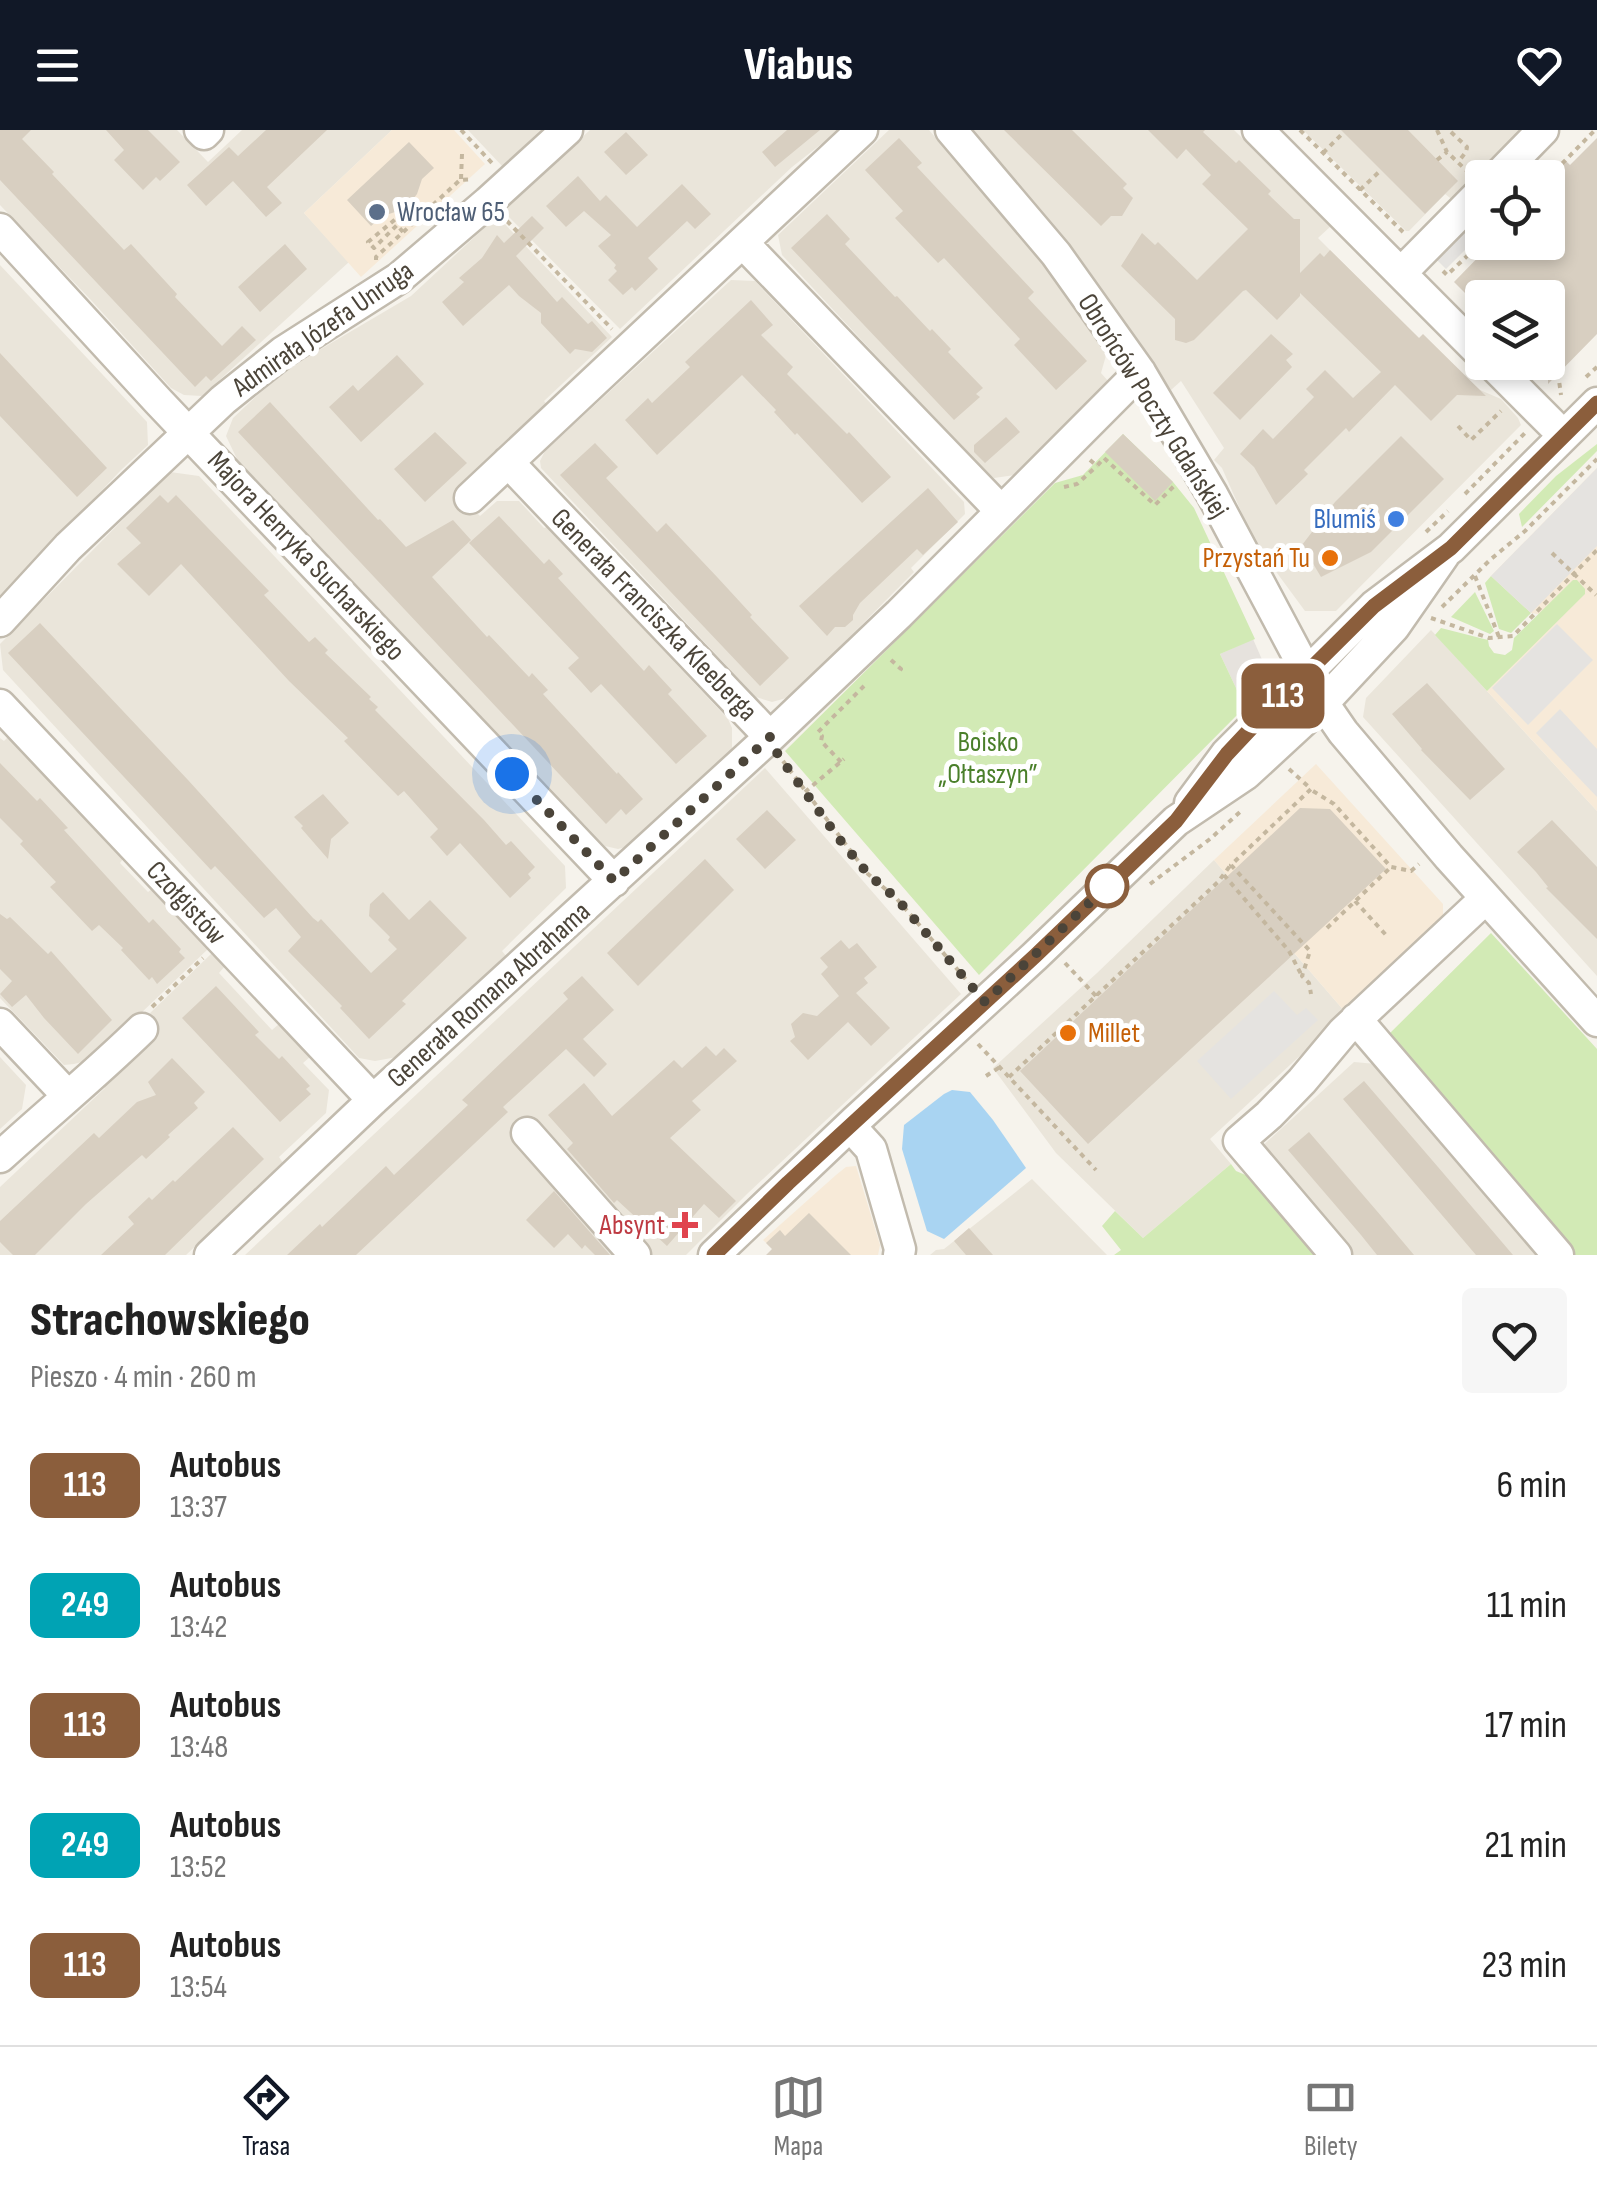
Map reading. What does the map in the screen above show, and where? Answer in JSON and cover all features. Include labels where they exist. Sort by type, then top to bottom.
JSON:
[{"type":"street","name":"Admirała Józefa Unruga","points":[[0,621],[68,546],[225,398],[282,352],[399,278],[567,130]]},
{"type":"street","points":[[470,498],[862,130]]},
{"type":"street","name":"Obrońców Poczty Gdańskiej","points":[[951,130],[1056,254],[1140,372],[1212,494],[1323,704],[1347,738],[1597,1021]]},
{"type":"street","points":[[1258,130],[1465,337]]},
{"type":"street","points":[[1504,160],[1524,136]]},
{"type":"street","points":[[1401,273],[1465,204]]},
{"type":"street","name":"Majora Henryka Sucharskiego","points":[[0,230],[614,881]]},
{"type":"street","points":[[743,243],[1001,511]]},
{"type":"street","name":"Generała Romana Abrahama","points":[[210,1255],[900,614],[1140,372]]},
{"type":"street","points":[[1508,380],[1564,436]]},
{"type":"street","points":[[714,1255],[1176,821],[1227,754],[1374,606],[1444,555],[1597,403]]},
{"type":"street","name":"Generała Franciszka Kleeberga","points":[[508,462],[770,737]]},
{"type":"street","points":[[1176,821],[1246,774],[1323,704],[1394,627],[1444,555]]},
{"type":"street","name":"Czołgistów","points":[[0,705],[373,1100]]},
{"type":"street","points":[[1336,1255],[1239,1141],[1280,1104],[1356,1019],[1486,898]]},
{"type":"street","points":[[0,1157],[98,1072],[147,1018]]},
{"type":"street","points":[[1356,1019],[1558,1255]]},
{"type":"street","points":[[0,1024],[68,1095]]},
{"type":"street","points":[[850,1126],[871,1148],[899,1255]]},
{"type":"street","points":[[527,1133],[635,1255]]},
{"type":"path","points":[[461,130],[498,170]]},
{"type":"path","points":[[1300,130],[1416,244]]},
{"type":"path","points":[[1437,130],[1447,152],[1465,168]]},
{"type":"path","points":[[1565,161],[1595,130]]},
{"type":"path","points":[[1323,153],[1344,132]]},
{"type":"path","points":[[1451,132],[1466,147],[1458,162]]},
{"type":"path","points":[[1437,160],[1447,152]]},
{"type":"path","points":[[461,180],[462,154]]},
{"type":"path","points":[[1360,190],[1380,170]]},
{"type":"path","points":[[370,268],[376,258],[461,180],[486,178]]},
{"type":"path","points":[[404,232],[397,225],[374,248],[368,242],[409,206],[420,217]]},
{"type":"path","points":[[497,211],[630,347]]},
{"type":"path","points":[[1559,380],[1562,400]]},
{"type":"path","points":[[1458,426],[1472,440],[1507,406]]},
{"type":"path","points":[[1466,493],[1531,427]]},
{"type":"path","points":[[1070,442],[1097,466]]},
{"type":"path","points":[[1055,490],[1077,484],[1104,458],[1155,505],[1176,484]]},
{"type":"path","points":[[1426,624],[1597,459]]},
{"type":"path","points":[[1414,543],[1454,506]]},
{"type":"path","points":[[1431,618],[1488,638],[1513,636],[1597,550]]},
{"type":"path","points":[[1552,553],[1596,595]]},
{"type":"path","points":[[1475,575],[1500,637]]},
{"type":"path","points":[[890,660],[900,669],[898,672]]},
{"type":"path","points":[[805,792],[842,760],[821,741],[818,732]]},
{"type":"path","name":"Generała Franciszka Kleeberga","points":[[770,737],[778,755],[868,874],[897,899],[985,1002]]},
{"type":"path","points":[[1286,766],[1311,790],[1334,804],[1391,866],[1411,871],[1420,863]]},
{"type":"path","points":[[1009,1077],[1311,790]]},
{"type":"path","points":[[1230,865],[1310,951],[1302,976]]},
{"type":"path","points":[[1326,928],[1391,866]]},
{"type":"path","points":[[1224,875],[1289,951],[1311,994]]},
{"type":"path","points":[[1355,901],[1386,934]]},
{"type":"path","points":[[147,1018],[222,940]]},
{"type":"path","points":[[1061,959],[1096,996]]},
{"type":"path","points":[[975,1040],[1096,1170]]},
{"type":"path","points":[[986,1076],[1000,1067]]},
{"type":"shaded area","points":[[0,130],[177,130],[208,162],[242,130],[392,130],[304,213],[349,262],[202,396],[184,395],[171,388],[0,205]]},
{"type":"shaded area","points":[[392,130],[454,130],[485,164],[361,277],[304,213]]},
{"type":"shaded area","points":[[468,130],[543,130],[503,167]]},
{"type":"shaded area","points":[[590,130],[839,130],[792,167],[620,329],[503,211]]},
{"type":"shaded area","points":[[889,130],[929,130],[1041,261],[1107,352],[1101,373],[1108,381],[1015,475],[994,478],[985,472],[782,255],[778,235]]},
{"type":"shaded area","points":[[971,130],[1234,130],[1331,226],[1318,238],[1465,380],[1501,399],[1521,425],[1336,611],[1305,611],[1255,543],[1222,468],[1214,460],[1224,448],[1181,381],[1171,390],[1085,265]]},
{"type":"shaded area","points":[[1303,130],[1524,130],[1494,160],[1465,160],[1465,190],[1454,201],[1445,194],[1406,231]]},
{"type":"shaded area","points":[[495,218],[612,337],[544,401],[550,408],[458,495],[480,516],[497,501],[519,501],[728,719],[732,728],[732,748],[726,758],[630,846],[618,849],[605,846],[237,459],[226,436],[233,418],[282,372],[411,296]]},
{"type":"shaded area","points":[[1465,225],[1465,250],[1446,269],[1434,257]]},
{"type":"shaded area","points":[[0,265],[147,422],[148,445],[0,599]]},
{"type":"shaded area","points":[[731,280],[755,281],[964,502],[965,514],[911,568],[914,572],[790,697],[772,702],[756,697],[541,468],[540,461],[545,451]]},
{"type":"shaded area","points":[[1597,468],[1597,811],[1487,691],[1561,617],[1531,613],[1491,576]]},
{"type":"shaded area","points":[[1597,468],[1597,546],[1531,613],[1491,576]]},
{"type":"shaded area","points":[[170,472],[199,476],[565,866],[566,888],[502,951],[507,957],[397,1057],[375,1061],[359,1058],[3,670],[0,644]]},
{"type":"shaded area","points":[[1557,624],[1593,660],[1528,725],[1492,688]]},
{"type":"shaded area","points":[[1431,630],[1597,811],[1597,976],[1363,717],[1366,698]]},
{"type":"shaded area","points":[[1253,639],[1271,680],[1245,707],[1220,654]]},
{"type":"shaded area","points":[[1560,709],[1597,749],[1597,797],[1536,733]]},
{"type":"shaded area","points":[[8,737],[123,859],[120,863],[148,892],[152,889],[208,949],[93,1059],[74,1064],[64,1065],[0,998],[0,738],[4,741]]},
{"type":"shaded area","points":[[1316,764],[1443,904],[1443,927],[1346,1013],[1214,860]]},
{"type":"shaded area","points":[[765,768],[961,994],[686,1255],[245,1255]]},
{"type":"shaded area","points":[[1214,860],[1346,1013],[1210,1139],[1231,1164],[1143,1238],[1056,1153],[993,1068]]},
{"type":"shaded area","points":[[212,953],[225,966],[219,973],[272,1030],[279,1024],[310,1057],[303,1063],[329,1090],[326,1113],[279,1157],[283,1163],[186,1255],[0,1255],[0,1187],[105,1088],[102,1084],[157,1031],[146,1017]]},
{"type":"shaded area","points":[[1274,991],[1297,1015],[1306,1008],[1318,1020],[1231,1099],[1197,1061]]},
{"type":"shaded area","points":[[0,1057],[26,1085],[22,1109],[0,1129]]},
{"type":"shaded area","points":[[1354,1062],[1376,1064],[1539,1255],[1352,1255],[1259,1149]]},
{"type":"shaded area","points":[[856,1166],[880,1245],[878,1255],[779,1255],[763,1240],[846,1167]]},
{"type":"shaded area","points":[[1032,1179],[1107,1255],[930,1255],[944,1249]]},
{"type":"green space","name":"Boisko „Ołtaszyn”","points":[[1123,434],[1194,508],[1255,639],[1220,654],[1245,707],[979,975],[785,751],[1055,483],[1083,475]]},
{"type":"green space","points":[[1597,444],[1597,451],[1522,527],[1519,514],[1556,476]]},
{"type":"green space","points":[[1491,576],[1531,613],[1511,633],[1499,629],[1485,583]]},
{"type":"green space","points":[[1573,580],[1585,589],[1585,594],[1487,691],[1435,635],[1441,628],[1488,640],[1494,653],[1505,655],[1512,650],[1514,638]]},
{"type":"green space","points":[[1475,592],[1494,631],[1490,634],[1451,617]]},
{"type":"green space","points":[[1491,933],[1597,1049],[1597,1255],[1574,1255],[1385,1038]]},
{"type":"green space","points":[[1231,1164],[1248,1176],[1315,1255],[1114,1255],[1121,1250],[1102,1226],[1115,1211],[1143,1238]]},
{"type":"water","points":[[952,1090],[970,1092],[1026,1168],[944,1239],[927,1231],[902,1149],[904,1125]]},
{"type":"building","points":[[0,130],[31,130],[22,139],[52,174],[124,250],[131,244],[222,346],[242,326],[256,340],[211,381],[206,376],[195,387],[0,180]]},
{"type":"building","points":[[106,130],[148,130],[180,162],[160,181],[156,177],[143,190],[114,160],[124,150]]},
{"type":"building","points":[[266,130],[327,130],[267,187],[282,203],[266,217],[233,181],[206,206],[187,185],[229,147],[238,156]]},
{"type":"building","points":[[787,130],[820,130],[775,167],[762,152]]},
{"type":"building","points":[[1004,130],[1072,130],[1127,184],[1123,188],[1133,198],[1122,216],[1111,216],[1101,226]]},
{"type":"building","points":[[1148,130],[1205,130],[1236,163],[1239,160],[1271,191],[1268,194],[1294,219],[1300,219],[1300,273],[1320,253],[1324,257],[1330,250],[1419,338],[1423,334],[1465,375],[1465,380],[1486,396],[1457,395],[1431,421],[1395,385],[1304,470],[1308,474],[1276,505],[1254,467],[1240,454],[1263,429],[1273,439],[1314,397],[1306,389],[1325,370],[1353,398],[1381,372],[1300,293],[1277,320],[1243,291],[1194,340],[1175,340],[1175,319],[1121,266],[1142,233],[1155,245],[1158,242],[1197,280],[1248,229],[1202,184],[1211,175],[1186,149],[1177,159]]},
{"type":"building","points":[[1341,130],[1408,130],[1458,181],[1425,214]]},
{"type":"building","points":[[626,132],[648,155],[626,175],[604,152]]},
{"type":"building","points":[[899,138],[922,163],[917,167],[1034,292],[1028,298],[1087,361],[1056,390],[1014,345],[1020,339],[944,258],[938,263],[895,218],[903,211],[865,170]]},
{"type":"building","points":[[1597,138],[1597,334],[1565,367],[1565,280],[1465,280],[1465,293],[1454,282],[1475,260],[1565,260],[1565,162],[1570,165]]},
{"type":"building","points":[[409,142],[434,168],[422,179],[410,203],[371,226],[347,200]]},
{"type":"building","points":[[578,176],[600,201],[606,195],[637,227],[682,184],[711,214],[695,229],[687,221],[648,258],[658,269],[635,291],[632,287],[623,295],[608,280],[617,271],[616,265],[598,246],[611,235],[584,211],[566,227],[546,206]]},
{"type":"building","points":[[827,214],[850,239],[845,244],[932,329],[983,388],[976,394],[980,397],[954,420],[791,248]]},
{"type":"building","points":[[532,216],[544,228],[516,256],[557,302],[562,297],[607,338],[592,352],[575,349],[570,354],[541,323],[541,313],[509,285],[463,326],[442,302],[464,282],[459,278],[482,258],[497,235],[504,243]]},
{"type":"building","points":[[285,244],[307,269],[260,312],[238,287]]},
{"type":"building","points":[[751,300],[773,325],[761,335],[793,367],[787,374],[891,477],[862,503],[742,375],[657,455],[625,420],[648,398],[652,403],[690,367],[685,362]]},
{"type":"building","points":[[1271,334],[1293,354],[1286,360],[1292,367],[1240,420],[1213,393]]},
{"type":"building","points":[[0,353],[107,468],[77,497],[0,416]]},
{"type":"building","points":[[397,355],[424,384],[361,442],[329,407],[353,385],[358,391]]},
{"type":"building","points":[[270,402],[406,547],[453,520],[471,540],[432,577],[487,637],[529,677],[532,673],[548,690],[543,694],[643,799],[626,815],[621,809],[606,824],[238,432]]},
{"type":"building","points":[[1006,417],[1020,432],[985,463],[974,452],[974,445]]},
{"type":"building","points":[[435,432],[467,463],[425,502],[394,469]]},
{"type":"building","points":[[1123,434],[1173,482],[1155,501],[1105,452]]},
{"type":"building","points":[[1401,436],[1444,479],[1371,552],[1321,577],[1302,545],[1335,502]]},
{"type":"building","points":[[595,443],[618,467],[606,478],[657,532],[666,523],[789,658],[760,686],[560,475]]},
{"type":"building","points":[[928,488],[958,522],[923,555],[917,549],[860,603],[853,620],[845,627],[835,627],[827,636],[799,606]]},
{"type":"building","points":[[160,495],[168,503],[176,495],[269,591],[264,595],[309,642],[315,637],[328,650],[325,653],[371,697],[378,707],[375,710],[506,845],[511,841],[535,867],[528,874],[531,878],[510,898],[460,843],[447,856],[430,837],[438,829],[404,791],[398,796],[344,741],[348,738],[289,681],[181,564],[149,596],[117,564],[141,543],[126,528]]},
{"type":"building","points":[[499,516],[544,564],[549,559],[563,574],[558,578],[644,671],[649,665],[672,690],[668,694],[707,736],[676,764],[601,684],[591,693],[568,668],[579,658],[469,543]]},
{"type":"building","points":[[40,623],[313,918],[318,922],[321,919],[371,973],[397,949],[369,916],[370,904],[383,892],[409,920],[430,900],[467,938],[369,1039],[288,951],[301,937],[276,908],[264,918],[215,866],[211,870],[8,653]]},
{"type":"building","points":[[1427,683],[1505,769],[1470,800],[1392,714]]},
{"type":"building","points":[[0,763],[68,828],[64,830],[149,923],[153,919],[181,949],[179,952],[185,958],[157,984],[99,925],[92,931],[50,887],[56,882],[0,818]]},
{"type":"building","points":[[323,794],[349,823],[331,839],[328,859],[294,817]]},
{"type":"building","points":[[1300,808],[1330,809],[1386,869],[1088,1144],[1020,1071]]},
{"type":"building","points":[[767,810],[796,840],[765,869],[736,839]]},
{"type":"building","points":[[1552,820],[1597,867],[1597,939],[1546,888],[1517,852]]},
{"type":"building","points":[[705,859],[734,890],[638,986],[607,953]]},
{"type":"building","points":[[0,914],[10,917],[48,954],[51,951],[112,1020],[78,1054],[26,995],[12,1007],[0,994],[12,981],[0,969]]},
{"type":"building","points":[[841,940],[849,949],[857,943],[877,967],[864,978],[868,983],[856,993],[890,1028],[871,1046],[848,1022],[808,1060],[790,1041],[795,1037],[791,1024],[803,1013],[817,1016],[839,996],[821,974],[828,967],[820,958]]},
{"type":"building","points":[[582,976],[614,1010],[583,1039],[607,1064],[594,1077],[566,1049],[503,1107],[508,1112],[356,1255],[287,1255],[386,1166],[394,1175],[468,1105],[462,1100],[568,999],[563,993]]},
{"type":"building","points":[[216,986],[259,1032],[255,1035],[310,1086],[306,1089],[311,1094],[280,1122],[182,1018]]},
{"type":"building","points":[[706,1046],[716,1056],[724,1048],[737,1061],[692,1101],[701,1110],[670,1138],[736,1201],[719,1218],[704,1204],[667,1246],[617,1200],[614,1203],[567,1149],[573,1143],[548,1115],[584,1083],[612,1116],[674,1060],[682,1068]]},
{"type":"building","points":[[172,1058],[205,1092],[194,1103],[198,1108],[146,1159],[142,1155],[86,1204],[35,1255],[13,1255],[0,1242],[0,1221],[94,1133],[99,1138],[137,1102],[156,1095],[148,1082]]},
{"type":"building","points":[[1364,1081],[1513,1255],[1476,1255],[1343,1099]]},
{"type":"building","points":[[233,1127],[264,1159],[165,1255],[101,1255],[134,1224],[128,1217],[149,1197],[152,1200],[175,1182]]},
{"type":"building","points":[[1309,1132],[1414,1255],[1377,1255],[1288,1150]]},
{"type":"building","points":[[554,1191],[610,1255],[595,1255],[585,1245],[582,1249],[568,1234],[554,1248],[526,1220]]},
{"type":"building","points":[[809,1213],[851,1255],[766,1255],[772,1249],[766,1243],[780,1230],[785,1236]]},
{"type":"building","points":[[969,1228],[993,1255],[966,1255],[954,1241]]},
{"type":"bus line","name":"113","points":[[714,1255],[1176,821],[1227,754],[1374,606],[1444,555],[1597,403]]},
{"type":"place","name":"Wrocław 65","points":[[377,212]]},
{"type":"place","name":"Blumiś","points":[[1396,519]]},
{"type":"place","name":"Przystań Tu","points":[[1330,558]]},
{"type":"place","name":"Millet","points":[[1068,1033]]},
{"type":"place","name":"Absynt","points":[[685,1225]]},
{"type":"route","points":[[512,774],[614,881],[770,737],[778,755],[840,840],[868,874],[897,899],[985,1002],[1107,886]]}]
